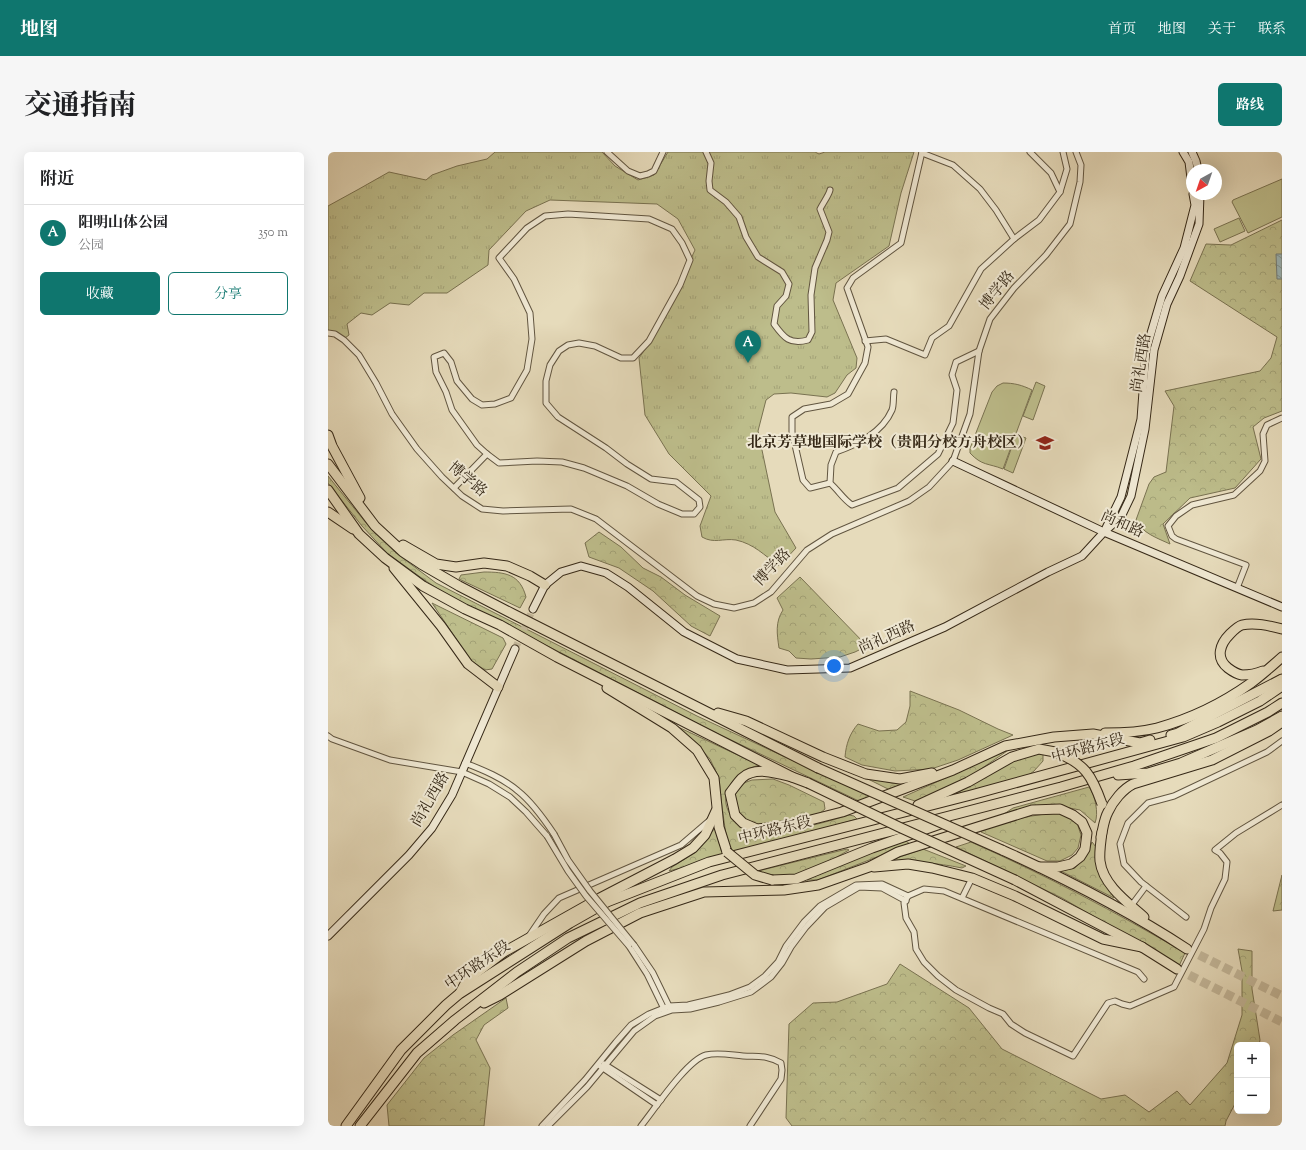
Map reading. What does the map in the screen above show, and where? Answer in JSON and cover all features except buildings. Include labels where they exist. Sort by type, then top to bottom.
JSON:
[{"type":"highway","points":[[328,435],[332,446],[375,526]]},
{"type":"highway","points":[[328,464],[375,526],[403,552],[459,586],[818,768],[1039,867],[1153,926],[1187,948]]},
{"type":"highway","points":[[328,490],[359,534]]},
{"type":"highway","points":[[328,512],[359,534],[385,558],[423,586],[465,609],[500,625],[557,657],[792,777],[808,783],[899,827],[1015,880],[1142,947],[1177,968]]},
{"type":"highway","points":[[387,537],[436,564],[456,567],[484,563],[507,566],[530,576],[545,585]]},
{"type":"highway","points":[[385,558],[441,626],[468,664],[498,687]]},
{"type":"highway","points":[[1267,670],[1254,674],[1240,675],[1234,672],[1222,664],[1220,654],[1222,645],[1226,638],[1241,625],[1279,628]]},
{"type":"highway","points":[[557,657],[672,728],[697,750],[714,778],[717,803],[716,814],[727,852],[755,874],[772,880],[796,879],[872,848],[1012,799]]},
{"type":"highway","points":[[792,777],[769,772],[754,772],[744,776],[730,793],[734,815],[743,823],[757,829],[787,826],[842,812],[953,770],[1005,746],[1054,737],[1131,732],[1156,728],[1183,719],[1215,704],[1251,683],[1282,658]]},
{"type":"highway","points":[[1093,734],[1140,743],[1148,741],[1178,732],[1266,688],[1282,678]]},
{"type":"highway","name":"中环路东段","points":[[346,1126],[400,1050],[446,1005],[459,994],[570,923],[607,902],[708,862],[971,796],[1183,737],[1218,722],[1260,700],[1282,686]]},
{"type":"highway","name":"中环路东段","points":[[360,1126],[417,1053],[458,1017],[517,972],[568,938],[640,903],[722,875],[1101,776],[1134,766],[1216,738],[1268,712],[1282,703]]},
{"type":"highway","points":[[694,706],[746,721],[824,757],[866,774],[900,779],[953,770]]},
{"type":"highway","points":[[1101,776],[1148,773],[1181,763],[1257,730],[1282,716]]},
{"type":"highway","points":[[1102,837],[1108,812],[1126,788],[1133,784],[1212,760],[1282,722]]},
{"type":"highway","points":[[900,814],[968,782],[1012,757],[1039,750],[1055,752],[1075,761],[1094,781],[1102,804],[1100,861],[1106,876],[1117,893],[1153,926]]},
{"type":"highway","points":[[458,1017],[500,995],[586,941],[640,913],[704,892],[784,890],[818,885],[869,867],[898,852],[1032,810],[1060,809],[1073,815],[1082,822],[1087,833],[1085,849],[1080,857],[1071,864],[1058,867],[1039,867]]},
{"type":"highway","points":[[459,994],[467,980],[504,952],[528,937],[693,848],[705,835],[716,814]]},
{"type":"highway","points":[[869,867],[908,864],[932,868],[972,878],[1015,896],[1103,939],[1142,947]]},
{"type":"street","points":[[607,152],[628,171],[640,176],[648,174],[654,170],[663,152]]},
{"type":"street","points":[[706,152],[712,164],[709,182],[710,190],[726,202],[738,217],[746,236],[758,257],[782,272],[789,284],[786,296],[777,306],[774,324],[782,335],[790,341],[801,342],[808,340],[812,332],[812,295],[815,268],[828,240],[829,232],[820,209],[825,199],[830,194],[830,190]]},
{"type":"street","points":[[1030,152],[1051,173],[1060,192]]},
{"type":"street","points":[[866,341],[886,339],[925,355],[932,338],[948,326],[981,269],[1014,239],[1039,220],[1060,192],[1067,168],[1063,152]]},
{"type":"street","name":"博学路","points":[[328,333],[335,334],[344,340],[359,355],[392,414],[417,450],[462,496],[482,509],[502,511],[570,509],[596,519],[697,596],[714,604],[734,608],[754,603],[771,592],[807,550],[832,534],[909,501],[929,487],[953,462],[970,414],[979,351],[990,319],[1014,288],[1046,255],[1070,224],[1080,182],[1081,165],[1076,152]]},
{"type":"street","points":[[1184,152],[1188,164]]},
{"type":"street","points":[[1192,152],[1197,164]]},
{"type":"street","points":[[830,483],[810,488],[802,480],[792,432],[792,417],[804,409],[830,404],[848,394],[865,363],[868,347],[847,288],[853,278],[901,243],[922,153],[953,165],[980,189],[996,210],[1014,239]]},
{"type":"street","name":"尚礼西路","points":[[1104,532],[1121,497],[1140,419],[1146,350],[1162,296],[1184,248],[1195,206],[1194,200]]},
{"type":"street","name":"尚礼西路","points":[[533,609],[545,585],[561,572],[581,566],[606,573],[628,587],[684,632],[737,660],[787,670],[850,668],[945,627],[1048,572],[1082,556],[1104,532],[1121,518],[1131,496],[1146,429],[1154,350],[1167,304],[1180,276],[1200,224],[1200,200]]},
{"type":"street","points":[[568,214],[649,220],[672,229],[682,243],[690,260],[680,286],[649,341],[633,358],[621,358],[595,346],[579,343],[568,345],[559,350],[550,365],[546,381],[546,403],[558,417],[651,479],[676,482],[699,500],[700,507],[694,514],[682,514],[658,504],[627,486],[584,468],[562,462],[537,461],[499,463],[486,454],[473,440],[452,410],[446,392],[436,372],[434,357],[444,353],[451,362],[457,381],[472,399],[482,405],[495,404],[510,398],[527,370],[532,339],[530,313],[514,279],[499,258],[527,228],[545,216],[568,214]]},
{"type":"street","points":[[830,483],[840,491],[845,500],[852,505],[898,488],[938,454],[953,423],[957,390],[952,375],[956,362],[979,351]]},
{"type":"street","points":[[830,483],[831,465],[836,452],[858,444],[882,426],[893,409],[894,392]]},
{"type":"street","points":[[1237,588],[1246,565],[1176,539],[1172,536],[1168,526],[1176,516],[1192,505],[1234,495],[1250,481],[1260,471],[1265,461],[1263,434],[1267,425],[1282,418]]},
{"type":"street","points":[[454,488],[486,454]]},
{"type":"street","name":"尚和路","points":[[953,462],[1104,532],[1282,607]]},
{"type":"street","name":"尚礼西路","points":[[329,932],[409,856],[432,828],[452,795],[515,649]]},
{"type":"street","points":[[328,736],[332,739],[390,760],[462,772],[489,784],[510,797],[526,812],[547,836],[568,871],[586,896],[632,945]]},
{"type":"street","points":[[1186,917],[1146,886],[1124,864],[1120,844],[1128,823],[1148,803],[1174,796],[1267,752],[1282,741]]},
{"type":"street","points":[[465,763],[490,773],[518,791],[542,816],[568,860],[653,973],[668,1009]]},
{"type":"street","points":[[1144,979],[1138,972],[944,891],[924,889],[907,899],[904,903],[906,918],[914,932],[916,949],[924,962],[938,976],[956,990],[1002,1014],[1011,1024],[1025,1033],[1073,1056],[1108,1002],[1115,1001],[1130,1006],[1174,987],[1204,929],[1211,908],[1225,879],[1227,862],[1220,853],[1214,850],[1236,833],[1282,805]]},
{"type":"street","points":[[528,937],[544,914],[559,898],[681,845],[716,814]]},
{"type":"street","points":[[962,898],[972,878]]},
{"type":"street","points":[[1131,906],[1146,886]]},
{"type":"street","points":[[542,1126],[585,1080],[631,1025],[649,1014],[668,1009],[690,1008],[719,1002],[751,992],[771,977],[806,927],[825,907],[859,888],[882,888],[907,899]]},
{"type":"street","points":[[548,1126],[587,1087],[634,1031],[668,1009]]},
{"type":"street","points":[[641,1126],[680,1075],[693,1063],[705,1055],[719,1054],[772,1057],[781,1063],[781,1079],[750,1126]]},
{"type":"street","points":[[598,1064],[604,1066],[659,1102]]},
{"type":"green space","points":[[495,152],[602,152],[615,166],[638,180],[654,175],[668,152],[815,152],[819,154],[825,152],[914,152],[901,193],[889,246],[836,283],[833,300],[857,358],[856,368],[847,375],[835,393],[827,397],[791,393],[774,394],[766,400],[758,431],[775,512],[796,548],[779,566],[759,550],[748,544],[736,540],[711,540],[702,537],[700,526],[711,496],[669,454],[645,415],[639,358],[655,335],[695,250],[678,219],[657,204],[550,200],[526,211],[489,250],[488,265],[447,293],[424,293],[409,305],[390,303],[372,315],[361,313],[347,324],[349,335],[345,338],[328,331],[328,206],[389,172],[426,180],[432,175],[457,166],[487,159]]},
{"type":"green space","points":[[1282,179],[1282,217],[1248,233],[1232,202],[1233,200]]},
{"type":"green space","points":[[1239,218],[1245,231],[1220,242],[1214,229]]},
{"type":"green space","points":[[1282,220],[1282,411],[1264,418],[1253,427],[1261,459],[1235,488],[1190,498],[1163,524],[1170,544],[1146,532],[1136,520],[1149,484],[1154,477],[1166,472],[1174,406],[1165,391],[1260,371],[1271,358],[1277,337],[1190,281],[1206,244],[1231,245]]},
{"type":"green space","points":[[1036,382],[1045,386],[1033,420],[1023,416]]},
{"type":"green space","points":[[1003,383],[1011,383],[1032,390],[1003,469],[985,464],[978,460],[970,453],[970,448],[992,392],[997,386]]},
{"type":"green space","points":[[1016,435],[1026,438],[1013,473],[1004,469]]},
{"type":"green space","points":[[328,476],[371,529],[396,553],[436,583],[697,716],[871,797],[861,802],[708,729],[450,597],[387,553],[362,526],[328,483]]},
{"type":"green space","points":[[599,532],[621,547],[643,568],[661,577],[685,595],[720,616],[710,636],[691,626],[653,591],[619,568],[589,557],[585,543]]},
{"type":"green space","points":[[484,572],[505,574],[516,579],[520,583],[526,597],[520,608],[459,579],[461,575]]},
{"type":"green space","points":[[800,577],[867,646],[840,657],[811,659],[796,658],[789,651],[779,648],[777,633],[780,615],[783,610],[777,598]]},
{"type":"green space","points":[[432,603],[503,638],[506,644],[492,669],[485,670],[471,661]]},
{"type":"green space","points":[[910,691],[959,710],[1013,735],[958,760],[931,769],[895,771],[862,765],[845,757],[849,739],[858,724],[879,731],[897,730],[906,722],[910,706]]},
{"type":"green space","points":[[676,726],[759,765],[741,774],[734,780],[726,794],[726,803],[729,812],[735,821],[747,830],[760,833],[791,830],[849,815],[854,816],[857,819],[734,854],[727,842],[719,778],[710,759],[691,738],[676,729]]},
{"type":"green space","points":[[1010,749],[959,784],[918,802],[903,797]]},
{"type":"green space","points":[[1033,754],[1043,754],[1043,761],[1026,777],[954,795],[1015,758]]},
{"type":"green space","points":[[862,776],[892,783],[912,783],[892,791]]},
{"type":"green space","points":[[773,779],[824,802],[825,809],[819,814],[758,825],[746,820],[736,809],[735,795],[741,784],[752,780]]},
{"type":"green space","points":[[1089,787],[1096,804],[1097,814],[1095,823],[1080,810],[1059,806],[1041,806],[1004,814],[1013,808]]},
{"type":"green space","points":[[1062,813],[1077,823],[1081,835],[1078,848],[1072,855],[1060,861],[1047,861],[981,832],[982,830],[1002,823],[1021,818]]},
{"type":"green space","points":[[715,828],[719,843],[726,856],[669,871],[672,867],[696,852]]},
{"type":"green space","points":[[903,839],[910,844],[818,880],[807,880],[815,876]]},
{"type":"green space","points":[[971,842],[1080,894],[1185,953],[1179,966],[1062,898],[956,847]]},
{"type":"green space","points":[[1092,842],[1096,847],[1104,882],[1114,898],[1061,871],[1075,868],[1087,855]]},
{"type":"green space","points":[[847,849],[849,850],[824,864],[797,875],[776,878],[758,871]]},
{"type":"green space","points":[[923,849],[966,866],[962,868],[907,861],[888,861]]},
{"type":"green space","points":[[1282,875],[1282,910],[1273,911]]},
{"type":"green space","points":[[1238,949],[1252,951],[1252,989],[1260,1040],[1260,1042],[1234,1042],[1234,1106],[1225,1126],[792,1126],[786,1118],[789,1024],[813,1003],[837,1002],[887,984],[900,964],[969,1008],[1002,1049],[1101,1099],[1125,1095],[1149,1112],[1177,1091],[1190,1105],[1227,1063],[1242,1015],[1242,971]]},
{"type":"green space","points":[[506,998],[508,1008],[484,1025],[476,1040],[490,1068],[484,1126],[389,1126],[387,1105],[424,1058],[453,1035]]},
{"type":"water","points":[[1276,254],[1282,254],[1282,279],[1277,279]]},
{"type":"tunnel","points":[[515,649],[533,609]]},
{"type":"tunnel","points":[[1187,949],[1282,996]]},
{"type":"tunnel","points":[[1177,969],[1282,1022]]},
{"type":"place","name":"阳明山体公园","points":[[748,363]]},
{"type":"place","name":"北京芳草地国际学校（贵阳分校方舟校区）","points":[[1045,443]]}]
